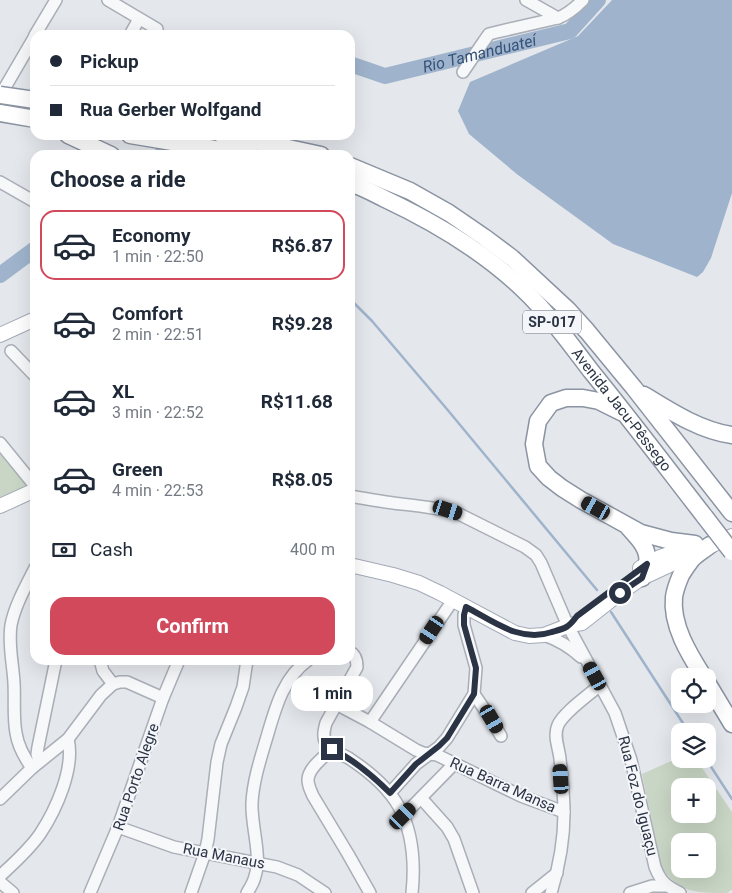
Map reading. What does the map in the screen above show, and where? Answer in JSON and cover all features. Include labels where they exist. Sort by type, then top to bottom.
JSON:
[{"type":"highway","points":[[0,90],[30,100]]},
{"type":"highway","points":[[0,95],[30,100]]},
{"type":"highway","points":[[0,114],[30,120]]},
{"type":"highway","points":[[79,140],[100,150]]},
{"type":"highway","points":[[160,140],[221,150]]},
{"type":"highway","points":[[250,140],[300,150]]},
{"type":"highway","name":"Avenida Jacu-Pêssego","points":[[355,168],[410,192],[449,213],[512,258],[587,331],[730,510]]},
{"type":"highway","name":"Avenida Jacu-Pêssego","points":[[355,185],[401,206],[441,228],[503,271],[529,295],[552,321],[732,552]]},
{"type":"highway","points":[[634,388],[671,412],[698,425],[732,435]]},
{"type":"highway","points":[[625,414],[599,401],[583,398],[566,398],[551,404],[538,421],[534,444],[538,466],[549,478],[581,500],[626,525],[652,536],[671,541],[703,545],[684,571],[674,598],[675,615],[680,633],[698,668]]},
{"type":"highway","points":[[626,525],[645,548],[648,557],[645,571]]},
{"type":"highway","points":[[716,697],[732,724]]},
{"type":"main road","points":[[0,335],[30,321]]},
{"type":"main road","points":[[0,506],[30,491]]},
{"type":"main road","points":[[703,545],[732,528]]},
{"type":"main road","points":[[355,566],[419,583],[515,633],[530,636],[544,635],[569,626],[577,616],[645,571],[660,557],[732,536]]},
{"type":"street","points":[[38,30],[56,0]]},
{"type":"street","points":[[108,0],[157,29]]},
{"type":"street","points":[[526,0],[558,18]]},
{"type":"street","points":[[464,72],[489,34],[558,18],[566,15],[583,0]]},
{"type":"street","points":[[133,30],[139,19]]},
{"type":"street","points":[[0,95],[30,44]]},
{"type":"street","points":[[0,182],[30,199]]},
{"type":"street","points":[[11,351],[30,371]]},
{"type":"street","points":[[0,443],[30,482]]},
{"type":"street","name":"Rua Foz do Iguaçu","points":[[355,497],[448,510],[525,547],[536,555],[569,626],[615,713],[631,760],[655,867],[659,878],[667,886]]},
{"type":"street","points":[[30,579],[11,624],[10,640],[14,683],[15,732],[25,759],[36,765]]},
{"type":"street","points":[[370,722],[453,600]]},
{"type":"street","points":[[390,793],[416,764],[447,738],[474,694],[476,668],[464,625],[466,607]]},
{"type":"street","name":"Rua Foz do Iguaçu","points":[[544,635],[562,642],[571,648],[589,665]]},
{"type":"street","points":[[355,657],[357,667],[326,723],[324,738],[332,749],[363,768],[390,793],[399,807],[411,841],[413,860],[412,893]]},
{"type":"street","points":[[36,765],[38,746],[55,665]]},
{"type":"street","points":[[101,665],[103,671],[113,684]]},
{"type":"street","name":"Rua Porto Alegre","points":[[90,893],[118,827],[163,698],[177,665]]},
{"type":"street","points":[[191,893],[208,839],[217,762],[221,744],[243,687],[246,665]]},
{"type":"street","points":[[247,893],[256,876],[258,862],[252,804],[257,770],[276,705],[291,678],[302,665]]},
{"type":"street","points":[[3,792],[68,739],[101,695],[113,684],[128,682],[163,698]]},
{"type":"street","points":[[551,893],[561,853],[564,812],[560,757],[556,735],[557,728],[566,715],[600,686]]},
{"type":"street","points":[[474,694],[492,719],[501,736]]},
{"type":"street","name":"Rua Barra Mansa","points":[[336,704],[416,750],[437,756],[521,796],[564,812]]},
{"type":"street","points":[[0,876],[22,856],[40,833],[54,808],[64,785],[70,761],[68,739]]},
{"type":"street","points":[[332,749],[311,770],[308,786],[312,796],[370,893]]},
{"type":"street","points":[[403,816],[454,764]]},
{"type":"street","points":[[421,798],[447,827],[454,839],[472,893]]},
{"type":"street","name":"Rua Manaus","points":[[118,827],[174,847],[277,867],[298,875],[325,893]]},
{"type":"street","points":[[532,893],[557,873]]},
{"type":"street","points":[[0,882],[13,893]]},
{"type":"street","points":[[630,893],[652,886],[667,886],[680,893]]},
{"type":"green space","points":[[0,449],[30,486],[0,500]]},
{"type":"green space","points":[[671,761],[671,768],[702,768],[709,778],[671,778],[671,823],[716,823],[716,788],[732,812],[732,890],[727,893],[706,893],[689,890],[674,882],[661,866],[642,774]]},
{"type":"water","points":[[612,0],[732,0],[732,193],[711,258],[703,272],[697,277],[613,244],[518,175],[469,134],[458,111],[470,82],[578,36]]},
{"type":"waterway","name":"Rio Tamanduateí","points":[[355,66],[385,76],[570,31],[598,0]]},
{"type":"waterway","name":"Rio Tamanduateí","points":[[166,150],[177,140]]},
{"type":"waterway","name":"Rio Tamanduateí","points":[[0,275],[30,253]]},
{"type":"waterway","points":[[355,304],[372,321],[446,408],[597,590]]},
{"type":"waterway","points":[[611,612],[683,723]]},
{"type":"waterway","points":[[712,768],[732,799]]},
{"type":"route","points":[[332,749],[363,768],[390,793],[416,764],[447,738],[474,694],[476,668],[464,625],[466,607],[515,633],[530,636],[544,635],[570,625],[577,616],[647,564],[642,578],[620,593]]}]
